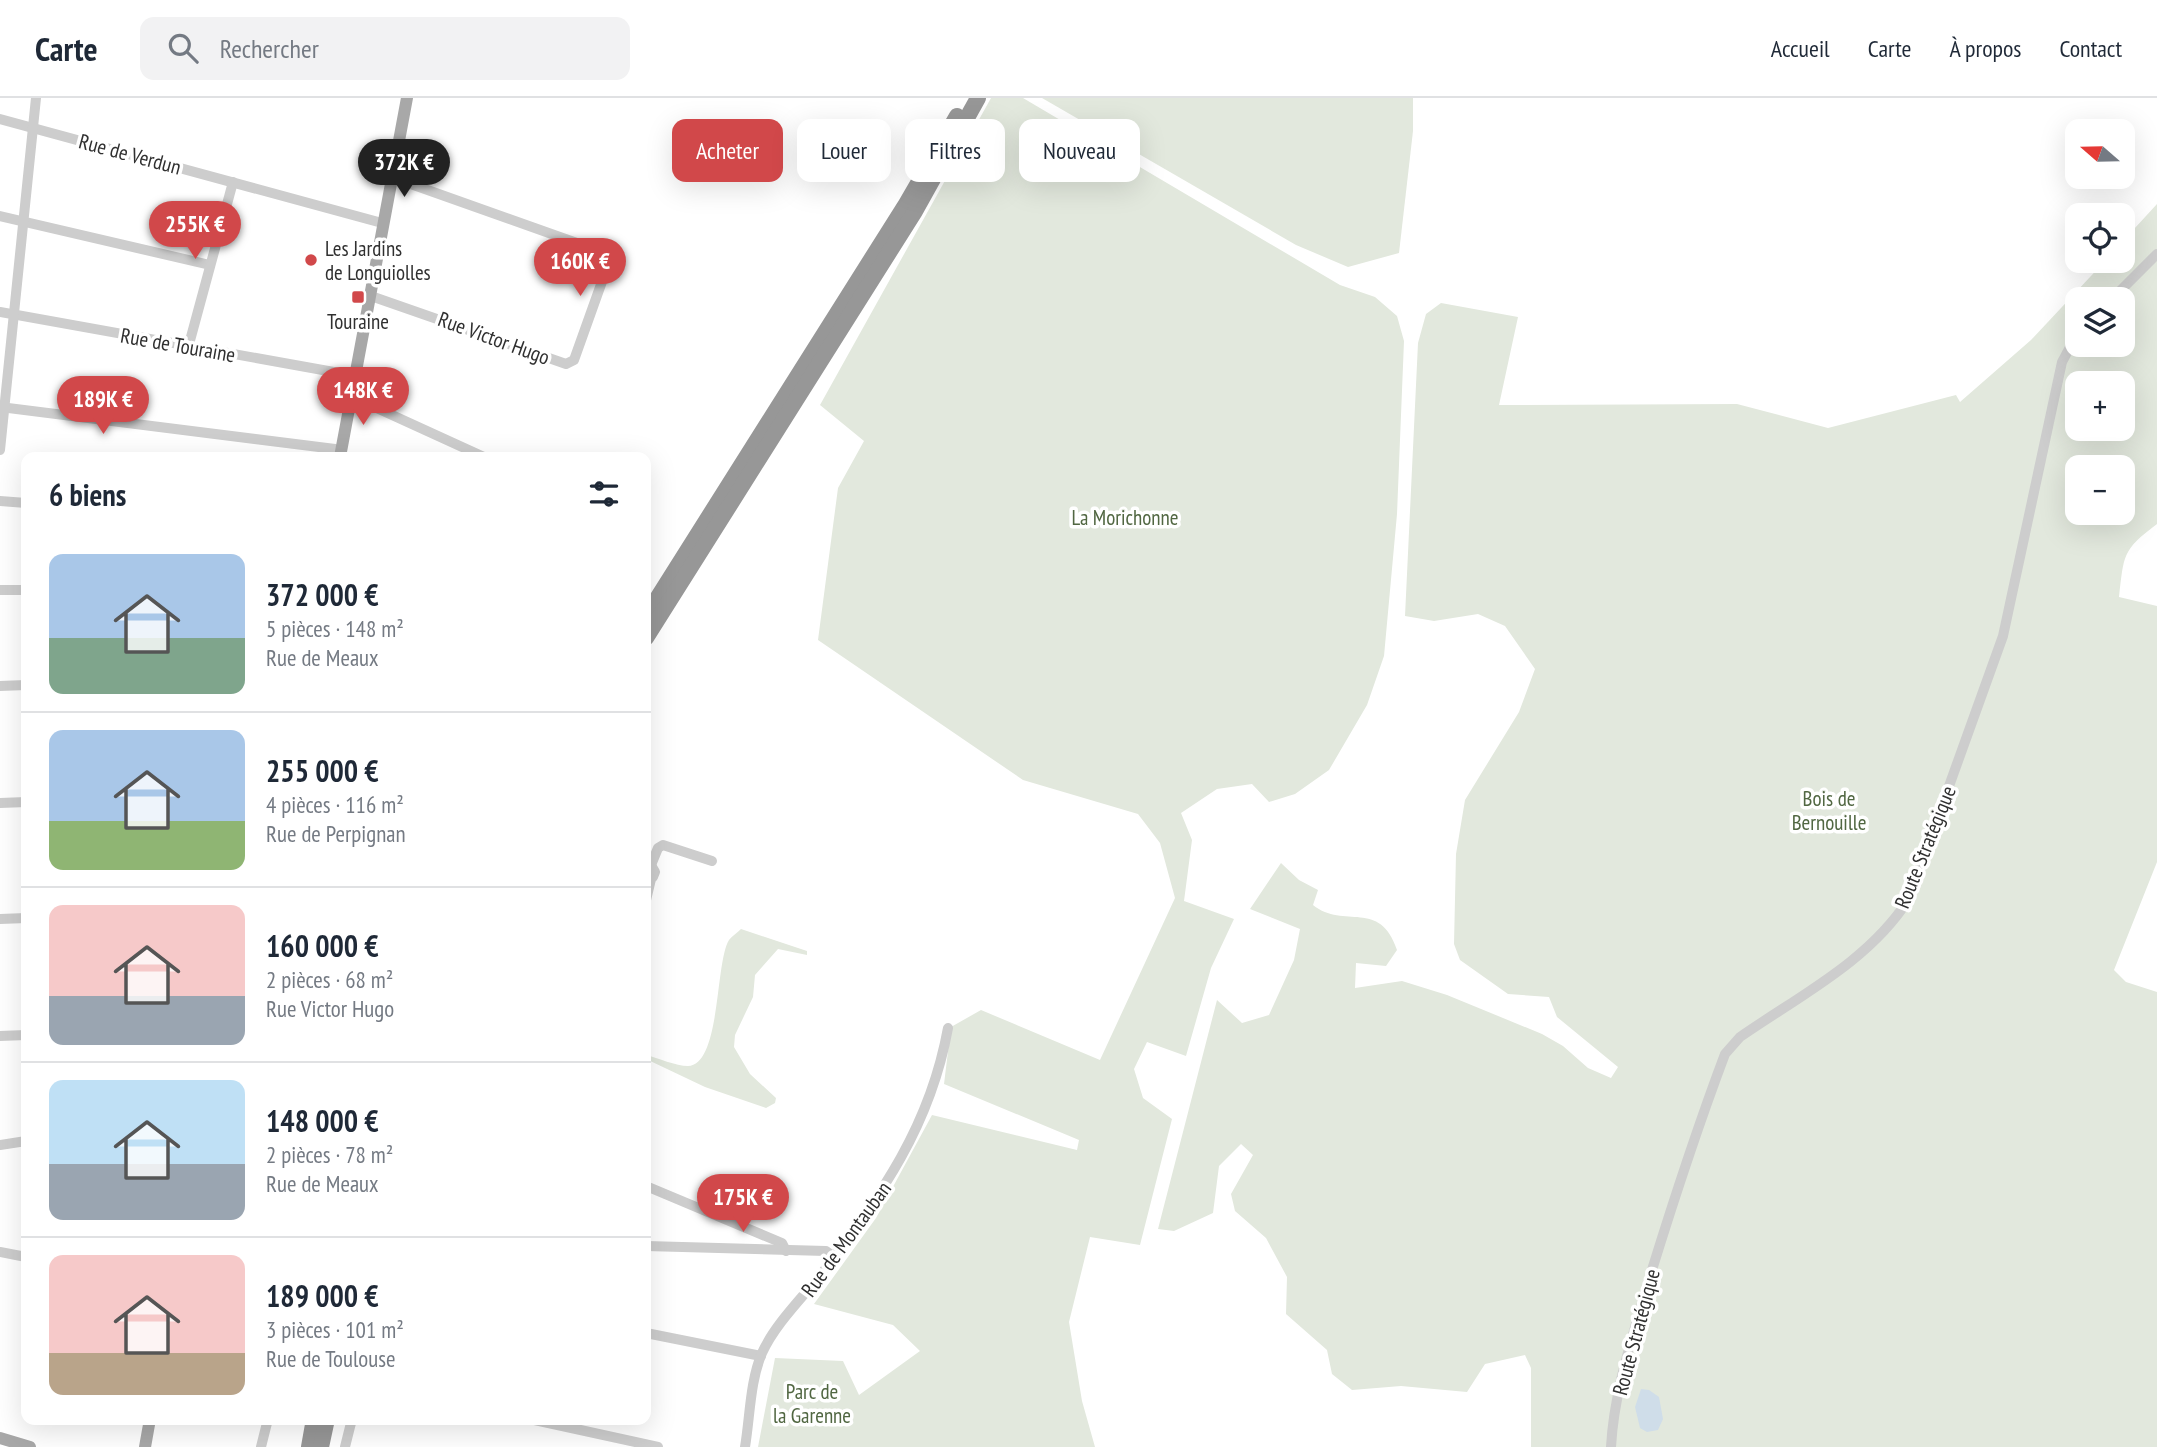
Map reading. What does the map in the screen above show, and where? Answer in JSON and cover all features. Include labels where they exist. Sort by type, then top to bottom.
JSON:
[{"type":"highway","points":[[651,608],[906,204],[966,98]]},
{"type":"highway","points":[[651,630],[914,213],[978,98]]},
{"type":"highway","points":[[309,1447],[313,1425]]},
{"type":"highway","points":[[321,1447],[326,1425]]},
{"type":"main road","points":[[336,452],[407,98]]},
{"type":"main road","points":[[149,1447],[152,1425]]},
{"type":"main road","points":[[0,1438],[30,1447]]},
{"type":"street","points":[[0,450],[2,407],[15,315],[36,98]]},
{"type":"street","name":"Rue de Verdun","points":[[0,119],[382,223]]},
{"type":"street","name":"Rue Victor Hugo","points":[[368,295],[566,364],[574,360],[609,262],[604,253],[391,177]]},
{"type":"street","points":[[188,348],[233,182]]},
{"type":"street","points":[[0,216],[211,265]]},
{"type":"street","points":[[2124,287],[2157,254]]},
{"type":"street","name":"Rue de Touraine","points":[[0,312],[188,348],[353,375]]},
{"type":"street","name":"Route Stratégique","points":[[1611,1447],[1617,1396],[1636,1326],[1664,1231],[1726,1055],[1740,1037],[1864,952],[1891,926],[1908,900],[2003,636],[2065,356]]},
{"type":"street","points":[[349,395],[473,452]]},
{"type":"street","points":[[2,407],[322,452]]},
{"type":"street","points":[[0,500],[21,502]]},
{"type":"street","points":[[0,590],[21,590]]},
{"type":"street","points":[[0,686],[21,685]]},
{"type":"street","points":[[0,803],[21,802]]},
{"type":"street","points":[[651,861],[658,848],[663,845],[712,861]]},
{"type":"street","points":[[0,919],[21,918]]},
{"type":"street","name":"Rue de Montauban","points":[[745,1447],[761,1356],[905,1154],[938,1076],[948,1028]]},
{"type":"street","points":[[0,1036],[21,1035]]},
{"type":"street","points":[[0,1145],[21,1141]]},
{"type":"street","points":[[651,1188],[782,1243],[786,1251]]},
{"type":"street","points":[[651,1244],[826,1251],[834,1257]]},
{"type":"street","points":[[651,1334],[761,1356]]},
{"type":"street","points":[[261,1447],[266,1425]]},
{"type":"street","points":[[345,1447],[350,1425]]},
{"type":"street","points":[[557,1425],[658,1447]]},
{"type":"green space","name":"La Morichonne","points":[[991,98],[1023,98],[1059,119],[1019,119],[1019,182],[1140,182],[1140,167],[1340,285],[1375,297],[1397,316],[1404,341],[1397,514],[1384,656],[1367,705],[1329,770],[1295,794],[1269,802],[1252,784],[1217,789],[1181,813],[1192,840],[1184,901],[1234,919],[1211,968],[1186,1056],[1147,1042],[1134,1069],[1143,1098],[1172,1119],[1140,1245],[1090,1237],[1069,1322],[1082,1401],[1095,1447],[758,1447],[775,1358],[843,1361],[859,1395],[920,1351],[893,1325],[814,1304],[876,1218],[932,1115],[1077,1150],[1079,1140],[944,1084],[951,1027],[981,1010],[1100,1060],[1175,898],[1160,843],[1138,814],[1023,780],[818,640],[838,488],[864,441],[820,405],[944,182],[1005,182],[1005,119],[979,119]]},
{"type":"green space","points":[[1042,98],[1413,98],[1413,131],[1399,253],[1348,267],[1296,245],[1140,155],[1140,119],[1078,119]]},
{"type":"green space","name":"Bois de Bernouille","points":[[2157,204],[2157,524],[2131,547],[2124,562],[2119,597],[2157,606],[2157,862],[2114,970],[2126,982],[2157,992],[2157,1447],[1531,1447],[1531,1368],[1525,1355],[1485,1364],[1467,1392],[1401,1386],[1352,1390],[1332,1374],[1327,1350],[1286,1314],[1287,1277],[1266,1238],[1235,1211],[1231,1194],[1253,1155],[1241,1144],[1219,1166],[1213,1213],[1174,1231],[1158,1229],[1217,1000],[1242,1023],[1269,1015],[1294,960],[1300,929],[1250,909],[1281,863],[1299,880],[1318,890],[1313,905],[1325,912],[1371,920],[1390,934],[1397,950],[1386,966],[1356,963],[1355,988],[1402,981],[1447,995],[1542,1034],[1563,1046],[1588,1068],[1611,1078],[1618,1067],[1557,1017],[1549,997],[1508,994],[1460,960],[1454,944],[1456,854],[1465,800],[1519,712],[1535,669],[1505,626],[1478,614],[1434,621],[1405,616],[1418,343],[1426,314],[1441,303],[1518,317],[1499,405],[1737,404],[1828,428],[1956,395],[1960,402],[2031,340],[2065,304],[2065,357],[2135,357],[2135,287],[2081,287],[2094,273],[2135,273],[2135,228]]},
{"type":"green space","points":[[741,929],[807,951],[807,955],[778,949],[755,975],[753,997],[735,1035],[734,1047],[750,1074],[776,1098],[775,1103],[766,1108],[705,1087],[651,1061],[651,1056],[688,1066],[699,1061],[712,1031],[721,969],[729,940]]},
{"type":"shaded area","points":[[1641,1389],[1649,1390],[1659,1397],[1663,1419],[1658,1430],[1647,1432],[1640,1428],[1635,1407]]},
{"type":"place","name":"Les Jardins de Longuiolles","points":[[311,260]]},
{"type":"place","name":"Touraine","points":[[358,297]]},
{"type":"park label","name":"Parc de la Garenne","points":[[812,1403]]}]
